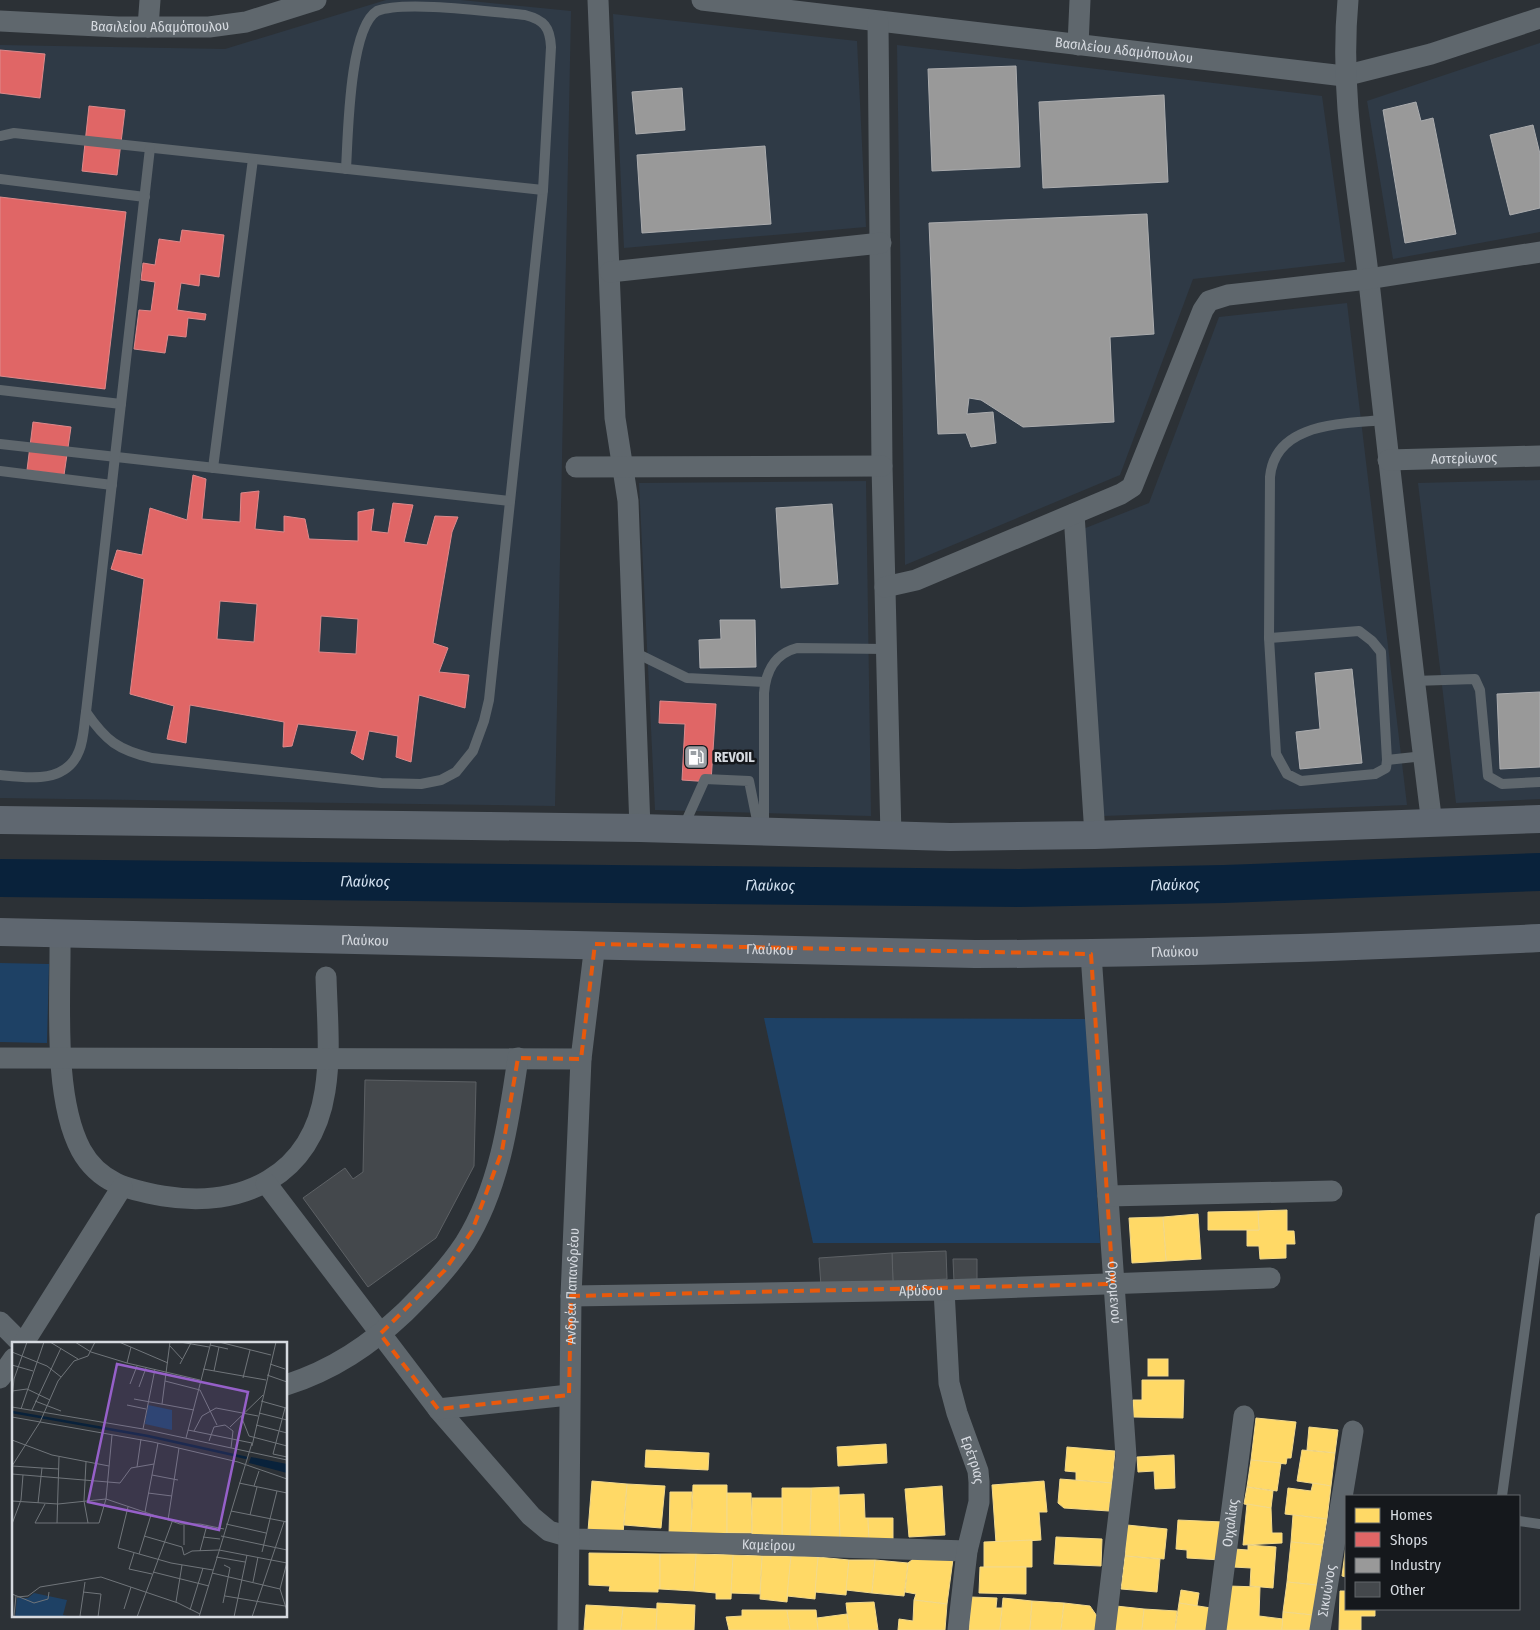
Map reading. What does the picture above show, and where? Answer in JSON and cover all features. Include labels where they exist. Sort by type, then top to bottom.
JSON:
[{"type":"main road","points":[[0,820],[640,828],[891,836],[1096,835],[1540,819]]},
{"type":"main road","name":"Γλαύκου","points":[[0,932],[594,944],[910,953],[1091,954],[1346,947],[1540,938]]},
{"type":"street","points":[[148,28],[150,0]]},
{"type":"street","name":"Βασιλείου Αδαμόπουλου","points":[[0,21],[148,28],[233,25],[316,0]]},
{"type":"street","points":[[598,0],[615,418],[628,501],[640,828]]},
{"type":"street","name":"Βασιλείου Αδαμόπουλου","points":[[702,0],[800,6],[878,22],[1344,76],[1413,59],[1540,18]]},
{"type":"street","points":[[1078,45],[1080,0]]},
{"type":"street","points":[[1348,0],[1344,76],[1349,135],[1368,279],[1383,420],[1432,824]]},
{"type":"street","points":[[878,22],[882,466],[891,836]]},
{"type":"street","points":[[610,272],[880,244]]},
{"type":"street","points":[[884,587],[916,580],[1121,494],[1134,484],[1203,310],[1209,301],[1228,295],[1368,279],[1540,252]]},
{"type":"street","name":"Αστερίωνος","points":[[1388,460],[1540,456]]},
{"type":"street","points":[[576,467],[882,466]]},
{"type":"street","points":[[1074,514],[1096,835]]},
{"type":"street","points":[[60,934],[61,1059],[67,1110],[81,1150],[99,1174],[122,1187],[165,1196],[204,1200],[235,1196],[266,1183],[291,1162],[311,1133],[323,1103],[327,1057],[326,977]]},
{"type":"street","name":"Ανδρέα Παπανδρέου","points":[[568,1630],[571,1296],[581,1059],[594,944]]},
{"type":"street","name":"Ορχομενού","points":[[1091,954],[1126,1456],[1105,1630]]},
{"type":"street","points":[[0,1058],[327,1057],[581,1059]]},
{"type":"street","points":[[288,1384],[328,1369],[362,1349],[380,1334],[445,1270],[465,1243],[494,1179],[502,1150],[518,1058]]},
{"type":"street","name":"Καμείρου","points":[[266,1183],[438,1409],[540,1525],[549,1531],[570,1538],[967,1551]]},
{"type":"street","points":[[24,1342],[122,1187]]},
{"type":"street","points":[[1108,1196],[1332,1191]]},
{"type":"street","name":"Αβύδου","points":[[571,1296],[944,1290],[1270,1278]]},
{"type":"street","name":"Ερέτριας","points":[[944,1290],[949,1383],[957,1413],[976,1464],[980,1482],[979,1502],[967,1551],[958,1630]]},
{"type":"street","points":[[0,1322],[21,1342]]},
{"type":"street","points":[[0,1378],[12,1361]]},
{"type":"street","points":[[438,1409],[569,1395]]},
{"type":"street","name":"Οιχαλίας","points":[[1216,1630],[1244,1416]]},
{"type":"street","name":"Σικυώνος","points":[[1320,1630],[1353,1432]]},
{"type":"lane","points":[[86,712],[101,733],[115,745],[130,753],[152,758],[381,783],[421,784],[441,780],[456,772],[473,751],[484,721],[489,700],[543,190],[551,47],[548,28],[542,21],[525,15],[420,4],[400,4],[378,10],[371,16],[357,46],[346,169]]},
{"type":"lane","points":[[0,129],[14,133],[543,190]]},
{"type":"lane","points":[[0,136],[14,133]]},
{"type":"lane","points":[[0,775],[36,779],[56,774],[70,764],[79,751],[86,712],[150,148]]},
{"type":"lane","points":[[213,468],[253,159]]},
{"type":"lane","points":[[0,179],[144,197]]},
{"type":"lane","points":[[0,390],[121,404]]},
{"type":"lane","points":[[1269,638],[1359,631],[1372,641],[1381,652],[1386,768],[1375,774],[1301,781],[1287,774],[1276,754],[1269,638],[1270,476],[1275,459],[1287,443],[1309,430],[1383,420]]},
{"type":"lane","points":[[0,444],[510,501]]},
{"type":"lane","points":[[0,471],[112,485]]},
{"type":"lane","points":[[762,833],[765,682],[773,663],[786,651],[807,648],[886,649]]},
{"type":"lane","points":[[634,652],[687,678],[765,682]]},
{"type":"lane","points":[[1414,681],[1475,679],[1480,690],[1488,776],[1502,784],[1540,782]]},
{"type":"lane","points":[[1387,760],[1424,756]]},
{"type":"lane","points":[[682,830],[705,779],[749,781],[762,833]]},
{"type":"lane","points":[[1502,1495],[1540,1218]]},
{"type":"lane","points":[[1520,1521],[1540,1524]]},
{"type":"highlighted area","points":[[595,944],[1091,954],[1113,1284],[571,1296],[569,1395],[438,1409],[380,1334],[445,1270],[472,1231],[502,1151],[518,1058],[581,1059]]},
{"type":"shaded area","points":[[386,0],[461,0],[571,11],[555,806],[0,798],[0,45],[225,49]]},
{"type":"shaded area","points":[[613,14],[857,41],[866,227],[624,248]]},
{"type":"shaded area","points":[[1540,43],[1540,232],[1393,259],[1367,101]]},
{"type":"shaded area","points":[[897,45],[1322,96],[1345,262],[1193,279],[1120,475],[905,565]]},
{"type":"shaded area","points":[[1347,303],[1407,805],[1103,816],[1083,529],[1149,503],[1219,317]]},
{"type":"shaded area","points":[[1540,480],[1540,799],[1456,803],[1418,483]]},
{"type":"shaded area","points":[[866,481],[871,816],[655,810],[639,483]]},
{"type":"shaded area","points":[[0,963],[49,964],[47,1043],[0,1042]]},
{"type":"shaded area","points":[[764,1018],[1086,1019],[1100,1243],[813,1243]]},
{"type":"building: Homes","points":[[1287,1210],[1287,1231],[1294,1231],[1295,1244],[1286,1244],[1286,1258],[1260,1259],[1259,1246],[1247,1246],[1247,1230],[1259,1230],[1258,1211]]},
{"type":"building: Homes","points":[[1258,1211],[1259,1230],[1208,1230],[1208,1212]]},
{"type":"building: Homes","points":[[1198,1214],[1201,1259],[1166,1261],[1163,1217]]},
{"type":"building: Homes","points":[[1163,1217],[1166,1261],[1132,1263],[1129,1218]]},
{"type":"building: Homes","points":[[1148,1359],[1168,1359],[1168,1376],[1148,1376]]},
{"type":"building: Homes","points":[[1142,1380],[1184,1380],[1183,1418],[1133,1417],[1133,1400],[1142,1400]]},
{"type":"building: Homes","points":[[1256,1418],[1296,1422],[1291,1458],[1287,1458],[1286,1464],[1251,1460]]},
{"type":"building: Homes","points":[[1309,1427],[1338,1430],[1335,1453],[1307,1450]]},
{"type":"building: Homes","points":[[886,1444],[887,1463],[838,1466],[837,1447]]},
{"type":"building: Homes","points":[[1067,1447],[1115,1451],[1112,1483],[1076,1480],[1076,1472],[1065,1471]]},
{"type":"building: Homes","points":[[646,1450],[709,1453],[708,1470],[645,1467]]},
{"type":"building: Homes","points":[[1302,1450],[1335,1453],[1331,1486],[1297,1481]]},
{"type":"building: Homes","points":[[1174,1455],[1175,1488],[1155,1489],[1154,1471],[1138,1472],[1137,1457]]},
{"type":"building: Homes","points":[[1251,1460],[1281,1463],[1277,1491],[1247,1487]]},
{"type":"building: Homes","points":[[1060,1479],[1112,1483],[1109,1511],[1064,1508],[1058,1503]]},
{"type":"building: Homes","points":[[592,1481],[627,1484],[623,1534],[588,1531]]},
{"type":"building: Homes","points":[[1044,1481],[1047,1512],[1039,1512],[1041,1540],[996,1543],[992,1485]]},
{"type":"building: Homes","points":[[1313,1483],[1331,1486],[1327,1519],[1285,1514],[1288,1488],[1311,1491]]},
{"type":"building: Homes","points":[[627,1484],[665,1486],[661,1528],[624,1525]]},
{"type":"building: Homes","points":[[693,1485],[727,1485],[727,1533],[691,1536]]},
{"type":"building: Homes","points":[[942,1486],[945,1535],[909,1537],[905,1489]]},
{"type":"building: Homes","points":[[839,1487],[840,1540],[810,1540],[811,1488]]},
{"type":"building: Homes","points":[[1247,1487],[1273,1491],[1271,1508],[1244,1504]]},
{"type":"building: Homes","points":[[782,1488],[811,1488],[810,1540],[782,1539]]},
{"type":"building: Homes","points":[[670,1492],[692,1492],[691,1536],[669,1536]]},
{"type":"building: Homes","points":[[727,1493],[751,1493],[752,1533],[727,1533]]},
{"type":"building: Homes","points":[[864,1494],[865,1518],[868,1518],[869,1541],[840,1540],[839,1495]]},
{"type":"building: Homes","points":[[752,1498],[782,1498],[782,1539],[752,1539]]},
{"type":"building: Homes","points":[[1247,1504],[1271,1508],[1272,1533],[1282,1533],[1282,1543],[1243,1545]]},
{"type":"building: Homes","points":[[1293,1515],[1327,1519],[1323,1545],[1291,1542]]},
{"type":"building: Homes","points":[[868,1518],[893,1518],[893,1541],[869,1541]]},
{"type":"building: Homes","points":[[1178,1520],[1223,1522],[1221,1560],[1187,1558],[1187,1550],[1176,1549]]},
{"type":"building: Homes","points":[[1127,1525],[1167,1529],[1164,1559],[1125,1556]]},
{"type":"building: Homes","points":[[1056,1537],[1102,1539],[1101,1566],[1054,1564]]},
{"type":"building: Homes","points":[[1032,1540],[1032,1567],[984,1567],[984,1542]]},
{"type":"building: Homes","points":[[1291,1542],[1323,1545],[1317,1585],[1287,1582]]},
{"type":"building: Homes","points":[[1248,1545],[1276,1547],[1273,1588],[1250,1586],[1251,1568],[1233,1567],[1234,1549],[1248,1550]]},
{"type":"building: Homes","points":[[589,1553],[660,1554],[660,1589],[658,1589],[658,1592],[609,1591],[610,1586],[589,1585]]},
{"type":"building: Homes","points":[[1345,1553],[1345,1577],[1342,1576]]},
{"type":"building: Homes","points":[[660,1554],[696,1554],[694,1591],[660,1589]]},
{"type":"building: Homes","points":[[696,1554],[733,1555],[731,1599],[716,1599],[716,1593],[694,1591]]},
{"type":"building: Homes","points":[[733,1555],[762,1556],[760,1594],[731,1593]]},
{"type":"building: Homes","points":[[762,1556],[791,1556],[787,1602],[760,1599]]},
{"type":"building: Homes","points":[[791,1556],[818,1557],[815,1599],[787,1596]]},
{"type":"building: Homes","points":[[917,1556],[953,1559],[947,1604],[914,1600],[916,1594],[905,1592],[908,1563]]},
{"type":"building: Homes","points":[[1125,1556],[1160,1559],[1157,1592],[1121,1589]]},
{"type":"building: Homes","points":[[818,1557],[849,1560],[846,1595],[815,1592]]},
{"type":"building: Homes","points":[[849,1560],[875,1560],[872,1593],[846,1590]]},
{"type":"building: Homes","points":[[875,1560],[908,1563],[904,1596],[872,1593]]},
{"type":"building: Homes","points":[[980,1567],[1026,1567],[1026,1594],[979,1593]]},
{"type":"building: Homes","points":[[1287,1582],[1317,1585],[1313,1615],[1283,1612]]},
{"type":"building: Homes","points":[[1228,1586],[1260,1587],[1259,1616],[1283,1619],[1282,1630],[1222,1630]]},
{"type":"building: Homes","points":[[1181,1590],[1199,1593],[1197,1606],[1179,1603]]},
{"type":"building: Homes","points":[[1340,1591],[1345,1591],[1345,1610],[1375,1610],[1375,1616],[1361,1616],[1361,1630],[1339,1630]]},
{"type":"building: Homes","points":[[971,1597],[997,1598],[996,1608],[1002,1608],[1000,1630],[969,1630]]},
{"type":"building: Homes","points":[[1003,1598],[1032,1601],[1030,1630],[1000,1630]]},
{"type":"building: Homes","points":[[914,1600],[947,1604],[945,1630],[898,1630],[899,1619],[913,1621]]},
{"type":"building: Homes","points":[[1032,1601],[1064,1603],[1061,1630],[1030,1630]]},
{"type":"building: Homes","points":[[874,1602],[878,1630],[849,1630],[846,1603]]},
{"type":"building: Homes","points":[[657,1603],[695,1605],[694,1630],[656,1630]]},
{"type":"building: Homes","points":[[1064,1603],[1090,1606],[1099,1619],[1097,1630],[1061,1630]]},
{"type":"building: Homes","points":[[1179,1603],[1211,1608],[1208,1630],[1175,1630]]},
{"type":"building: Homes","points":[[586,1605],[623,1607],[621,1630],[584,1630]]},
{"type":"building: Homes","points":[[1116,1606],[1144,1609],[1142,1630],[1114,1630]]},
{"type":"building: Homes","points":[[623,1607],[657,1609],[656,1630],[621,1630]]},
{"type":"building: Homes","points":[[1144,1609],[1177,1611],[1175,1630],[1142,1630]]},
{"type":"building: Homes","points":[[742,1610],[787,1610],[790,1630],[729,1630],[726,1617],[742,1616]]},
{"type":"building: Homes","points":[[787,1610],[816,1610],[818,1630],[790,1630]]},
{"type":"building: Homes","points":[[1283,1612],[1313,1615],[1310,1630],[1282,1630]]},
{"type":"building: Homes","points":[[847,1614],[849,1630],[818,1630],[817,1618]]},
{"type":"building: Shops","points":[[0,50],[45,54],[40,98],[0,93]]},
{"type":"building: Shops","points":[[89,106],[125,110],[117,175],[82,171]]},
{"type":"building: Shops","points":[[0,197],[126,212],[105,389],[0,376]]},
{"type":"building: Shops","points":[[182,230],[224,235],[219,277],[200,274],[199,286],[181,283],[177,310],[206,314],[205,320],[188,318],[186,337],[168,335],[165,353],[134,349],[139,310],[151,311],[155,282],[141,280],[143,263],[155,265],[159,239],[180,242]]},
{"type":"building: Shops","points":[[33,422],[71,427],[64,475],[27,470]]},
{"type":"building: Shops","points":[[193,475],[206,479],[202,519],[240,522],[241,493],[259,491],[255,529],[284,532],[284,516],[305,519],[309,539],[358,541],[358,512],[374,509],[371,531],[388,533],[393,503],[413,505],[404,542],[427,545],[435,516],[458,517],[452,532],[433,643],[448,648],[439,672],[469,675],[465,708],[419,695],[411,762],[396,757],[398,736],[369,731],[363,760],[351,753],[357,731],[298,724],[292,746],[283,747],[284,722],[190,705],[186,743],[167,739],[174,706],[130,694],[144,579],[111,569],[117,550],[142,555],[150,508],[187,520]],"holes":[[[220,601],[257,604],[254,642],[217,639]],[[321,616],[358,619],[356,654],[319,652]]]},
{"type":"building: Shops","points":[[660,701],[716,704],[711,782],[682,780],[685,724],[659,723]]},
{"type":"building: Industry","points":[[1016,66],[1020,167],[932,171],[928,69]]},
{"type":"building: Industry","points":[[682,88],[685,130],[636,134],[632,92]]},
{"type":"building: Industry","points":[[1164,95],[1168,182],[1043,188],[1039,102]]},
{"type":"building: Industry","points":[[1416,102],[1421,121],[1433,118],[1456,234],[1405,243],[1383,110]]},
{"type":"building: Industry","points":[[1533,125],[1540,154],[1540,208],[1510,215],[1490,135]]},
{"type":"building: Industry","points":[[765,146],[771,224],[642,233],[637,155]]},
{"type":"building: Industry","points":[[1147,214],[1154,334],[1110,337],[1114,422],[1023,427],[981,400],[969,398],[967,414],[993,412],[996,443],[971,447],[966,433],[938,434],[929,223]]},
{"type":"building: Industry","points":[[832,504],[838,584],[781,588],[776,508]]},
{"type":"building: Industry","points":[[720,620],[755,620],[756,667],[700,668],[699,640],[721,639]]},
{"type":"building: Industry","points":[[1352,669],[1362,763],[1300,769],[1296,732],[1320,729],[1315,673]]},
{"type":"building: Industry","points":[[1540,692],[1540,767],[1500,769],[1497,694]]},
{"type":"building: Other","points":[[365,1080],[476,1082],[474,1166],[436,1238],[368,1287],[303,1198],[345,1168],[353,1179],[363,1172]]},
{"type":"building: Other","points":[[946,1251],[947,1279],[893,1282],[892,1253]]},
{"type":"building: Other","points":[[892,1253],[893,1282],[821,1286],[819,1258]]},
{"type":"building: Other","points":[[953,1259],[977,1259],[977,1282],[954,1282]]},
{"type":"waterway","name":"Γλαύκος","points":[[0,878],[1019,888],[1224,884],[1540,872]]},
{"type":"place","name":"REVOIL","points":[[696,757]]}]
